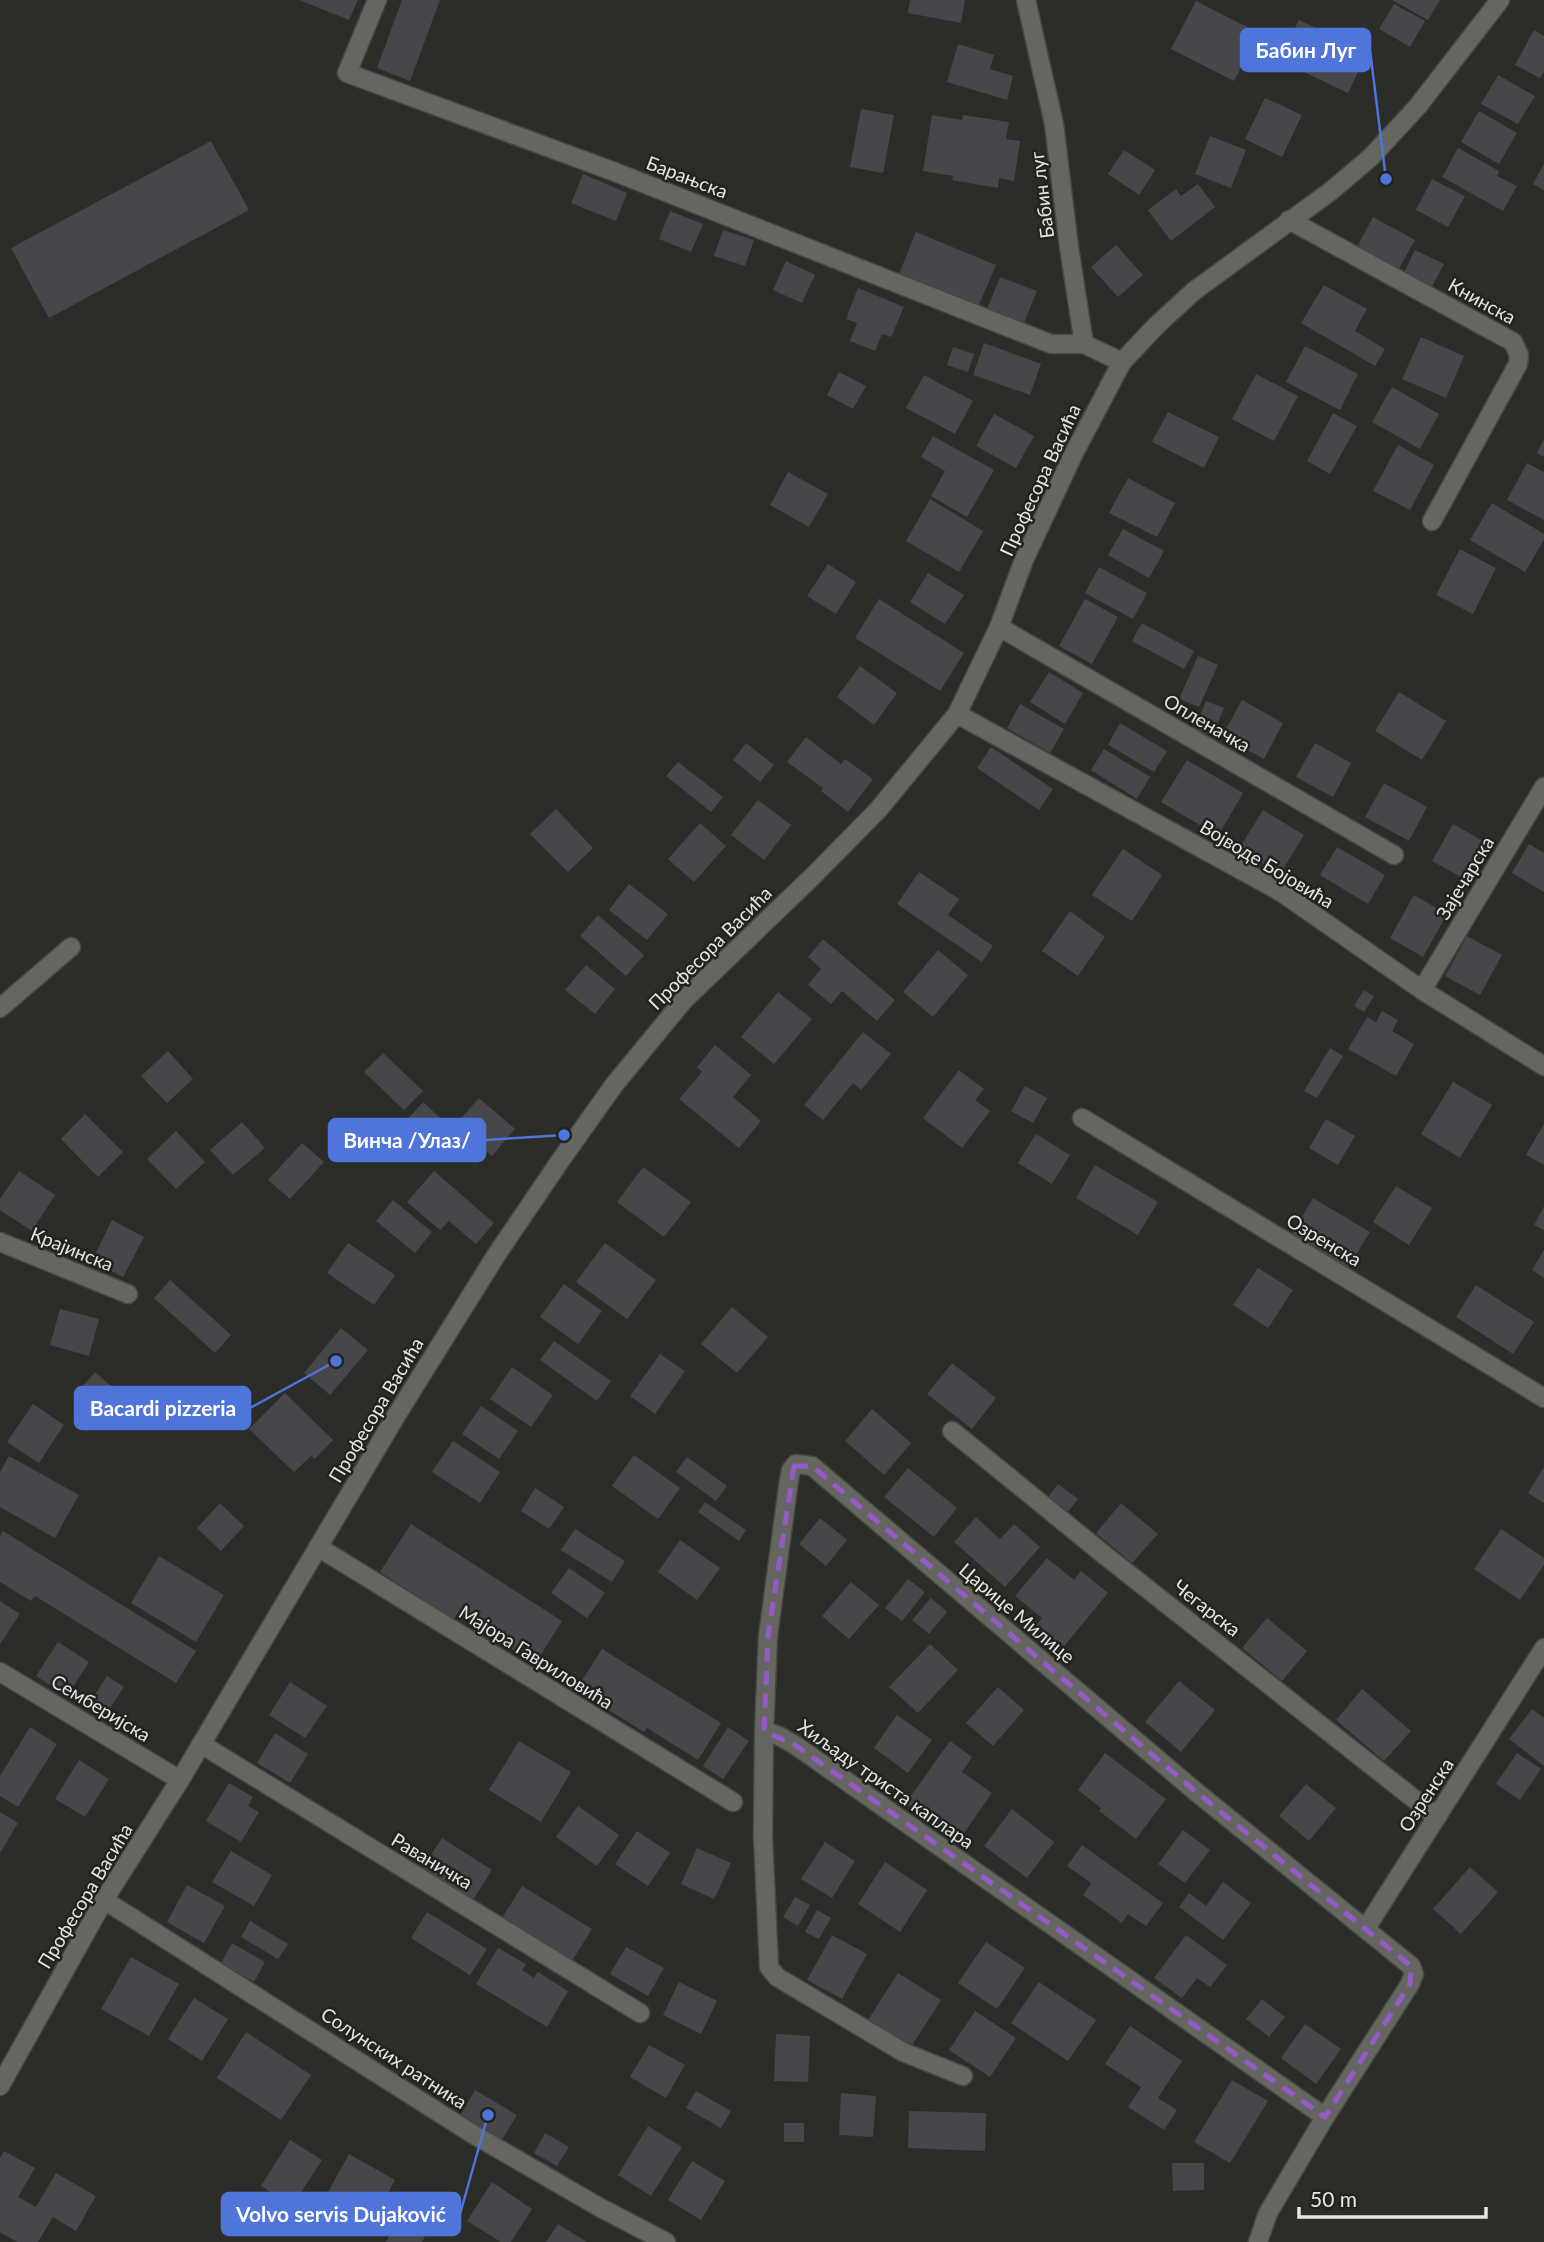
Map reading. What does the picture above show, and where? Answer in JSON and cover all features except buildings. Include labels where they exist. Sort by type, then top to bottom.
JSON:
[{"type":"street","name":"Барањска","points":[[377,0],[348,73],[615,172],[1051,344],[1084,344]]},
{"type":"street","name":"Бабин луг","points":[[1026,0],[1054,124],[1084,344]]},
{"type":"street","name":"Професора Васића","points":[[0,2086],[104,1900],[180,1780],[396,1416],[495,1257],[614,1085],[701,982],[878,810],[957,714],[999,628],[1024,560],[1068,465],[1122,362],[1194,291],[1331,191],[1371,157],[1418,106],[1500,0]]},
{"type":"street","name":"Книнска","points":[[1289,220],[1513,342],[1517,348],[1518,364],[1432,522]]},
{"type":"street","points":[[1084,344],[1122,362]]},
{"type":"street","name":"Опленачка","points":[[999,628],[1395,855]]},
{"type":"street","name":"Војводе Бојовића","points":[[957,714],[1281,892],[1422,990],[1544,1066]]},
{"type":"street","name":"Зајечарска","points":[[1422,990],[1544,787]]},
{"type":"street","points":[[0,1008],[71,947]]},
{"type":"street","name":"Озренска","points":[[1082,1118],[1544,1398]]},
{"type":"street","name":"Крајинска","points":[[0,1242],[128,1294]]},
{"type":"street","name":"Чегарска","points":[[952,1430],[1437,1817]]},
{"type":"street","name":"Царице Милице","points":[[764,1731],[768,1636],[789,1480],[794,1466],[804,1463],[822,1475],[1195,1791],[1411,1966],[1414,1974],[1410,1984],[1325,2117]]},
{"type":"street","name":"Мајора Гавриловића","points":[[318,1547],[733,1802]]},
{"type":"street","name":"Озренска","points":[[1366,1928],[1544,1648]]},
{"type":"street","name":"Семберијска","points":[[0,1672],[180,1780]]},
{"type":"street","points":[[764,1731],[765,1892],[767,1960],[771,1971],[791,1986],[903,2052],[963,2076]]},
{"type":"street","name":"Хиљаду триста каплара","points":[[764,1731],[789,1741],[1325,2117]]},
{"type":"street","name":"Раваничка","points":[[201,1744],[640,2013]]},
{"type":"street","name":"Солунских ратника","points":[[104,1900],[471,2133],[599,2207],[666,2242]]},
{"type":"street","points":[[1258,2242],[1268,2213],[1325,2117]]},
{"type":"highlighted area","points":[[794,1466],[812,1466],[1195,1791],[1411,1966],[1410,1984],[1325,2117],[795,1745],[764,1731],[768,1636]]},
{"type":"place","name":"Бабин Луг","points":[[1386,179]]},
{"type":"place","name":"Винча /Улаз/","points":[[564,1135]]},
{"type":"place","name":"Bacardi pizzeria","points":[[336,1361]]},
{"type":"place","name":"Volvo servis Dujaković","points":[[488,2115]]}]
